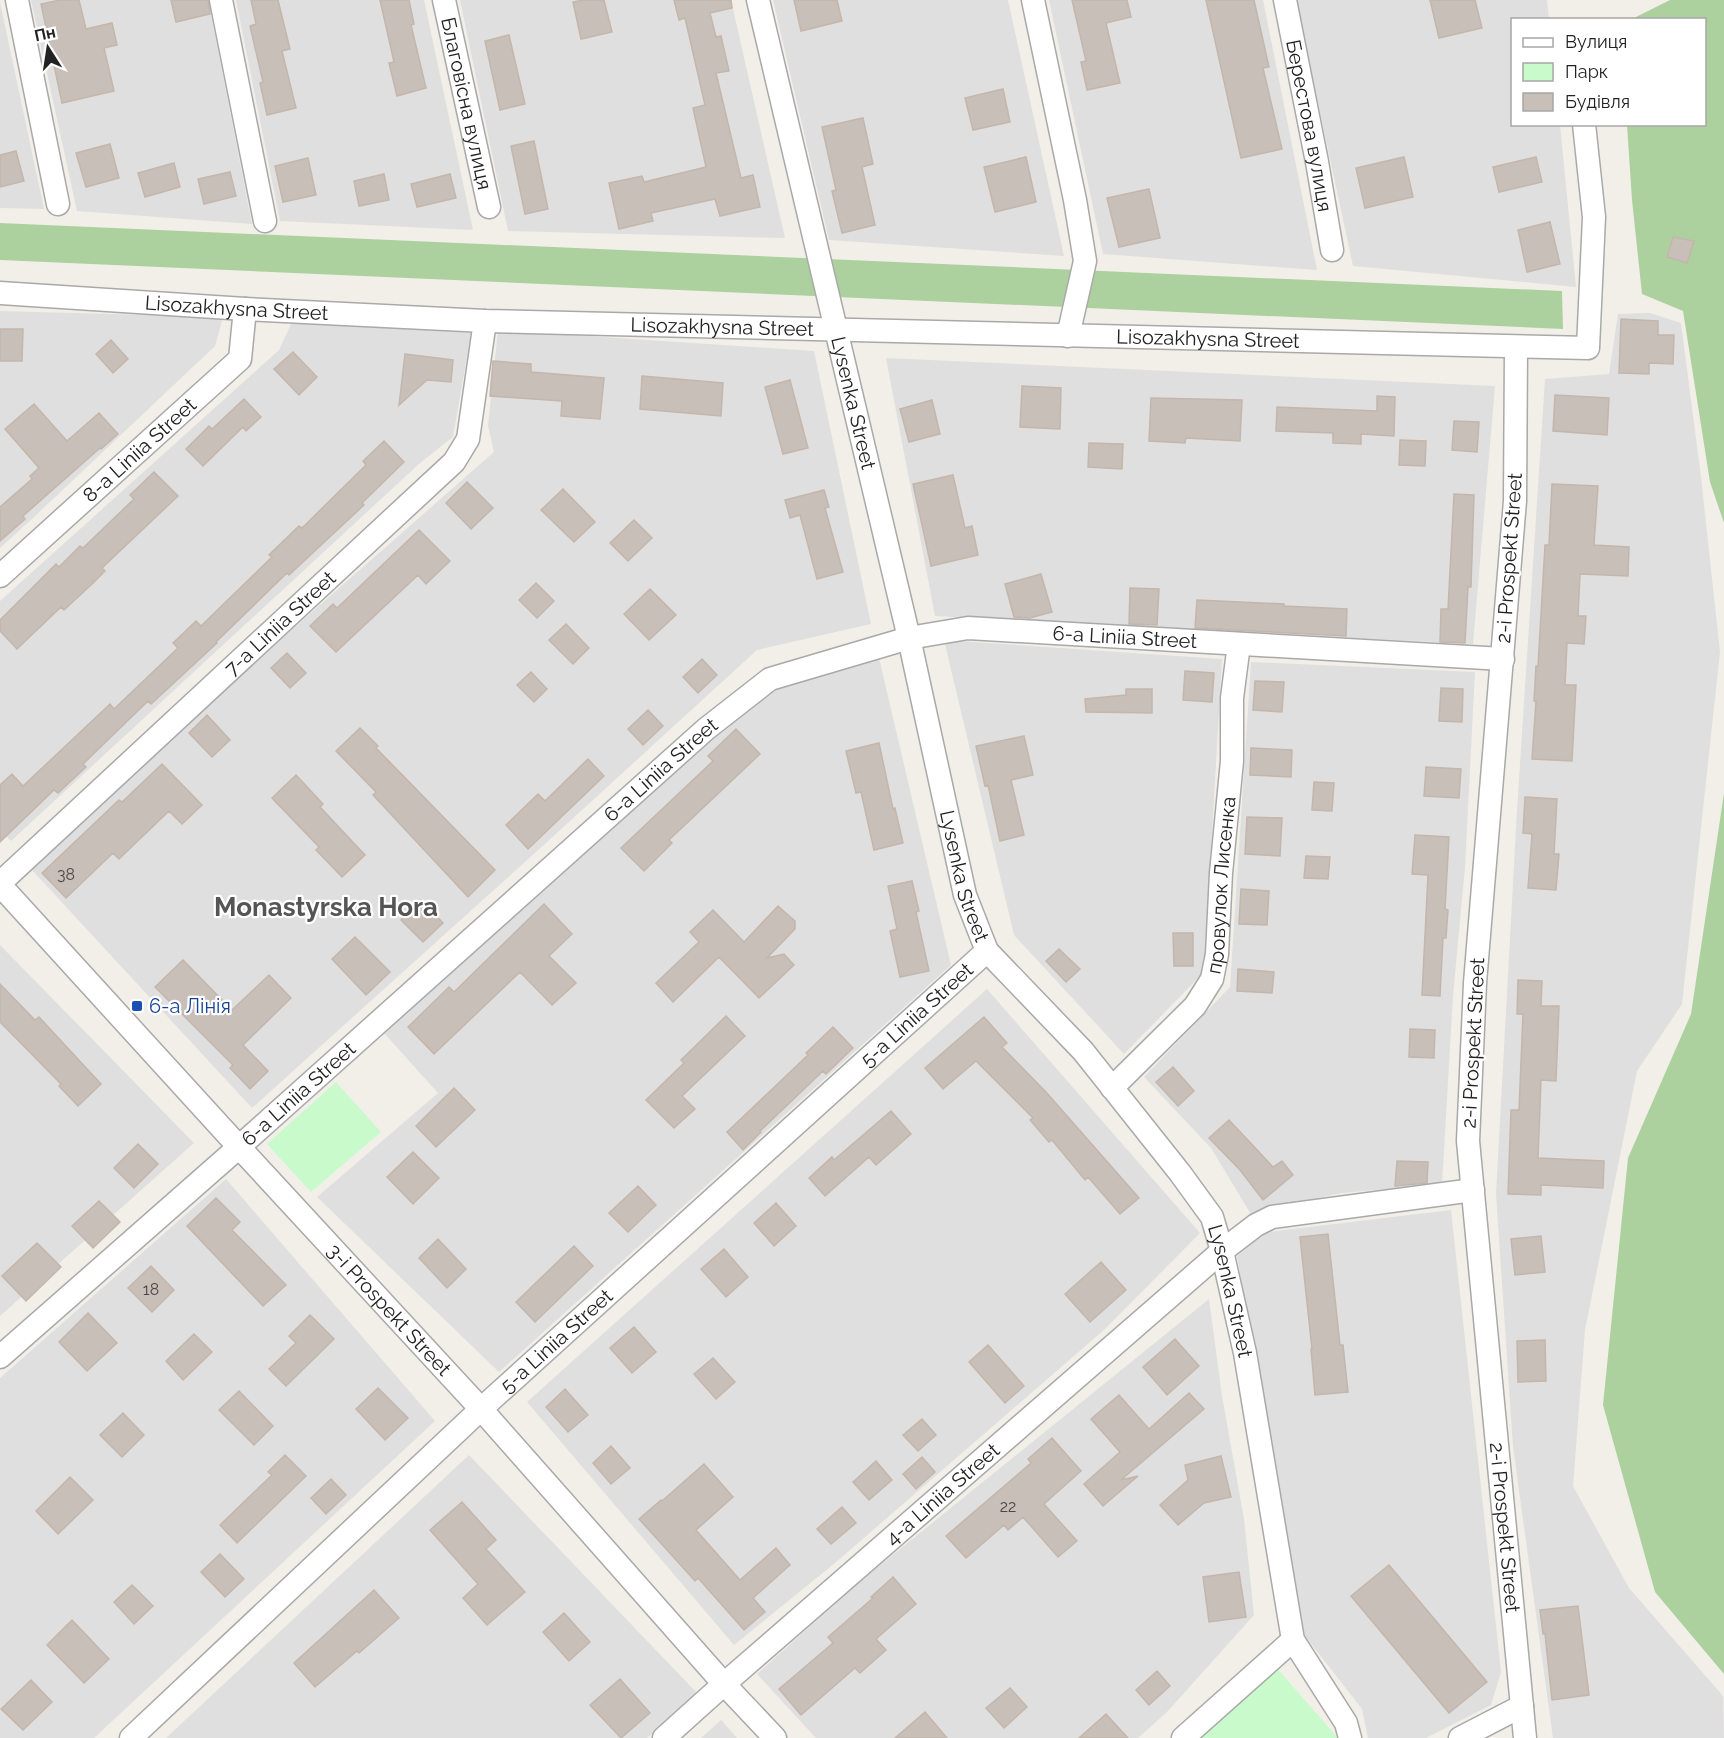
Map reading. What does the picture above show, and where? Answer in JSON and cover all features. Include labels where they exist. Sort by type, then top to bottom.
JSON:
[{"type":"street","points":[[17,0],[58,204]]},
{"type":"street","points":[[221,0],[265,221]]},
{"type":"street","name":"Благовісна вулиця","points":[[444,0],[489,207]]},
{"type":"street","name":"Lysenka Street","points":[[758,0],[909,638],[965,895],[987,951],[1083,1051],[1212,1217],[1245,1353],[1293,1640],[1346,1723],[1350,1738]]},
{"type":"street","points":[[1033,0],[1076,200],[1085,261],[1068,336]]},
{"type":"street","name":"Берестова вулиця","points":[[1285,0],[1332,250]]},
{"type":"street","name":"Lisozakhysna Street","points":[[0,293],[245,309],[485,321],[1588,348],[1594,217],[1584,126]]},
{"type":"street","name":"8-a Liniia Street","points":[[0,576],[240,359],[245,309]]},
{"type":"street","name":"7-a Liniia Street","points":[[0,884],[454,462],[468,439],[485,321]]},
{"type":"street","name":"2-i Prospekt Street","points":[[1516,347],[1515,501],[1475,983],[1468,1142],[1525,1738]]},
{"type":"street","name":"6-a Liniia Street","points":[[0,1357],[239,1148],[706,729],[770,679],[909,638],[968,627],[1503,659]]},
{"type":"street","name":"провулок Лисенка","points":[[1112,1088],[1195,1006],[1212,978],[1217,954],[1221,873],[1232,760],[1232,698],[1239,644]]},
{"type":"street","name":"3-i Prospekt Street","points":[[0,884],[239,1148],[481,1409],[724,1684],[775,1738]]},
{"type":"street","name":"5-a Liniia Street","points":[[131,1738],[481,1409],[987,951]]},
{"type":"street","name":"4-a Liniia Street","points":[[664,1738],[1222,1251],[1256,1225],[1272,1217],[1473,1190]]},
{"type":"street","points":[[1183,1738],[1293,1640]]},
{"type":"street","points":[[1460,1738],[1522,1706]]},
{"type":"shaded area","points":[[31,0],[208,0],[252,224],[77,211]]},
{"type":"shaded area","points":[[236,0],[424,0],[473,230],[280,221]]},
{"type":"shaded area","points":[[460,0],[731,0],[785,238],[508,231]]},
{"type":"shaded area","points":[[773,0],[1008,0],[1064,256],[829,240]]},
{"type":"shaded area","points":[[1049,0],[1263,0],[1317,270],[1103,254]]},
{"type":"shaded area","points":[[1296,0],[1547,0],[1549,18],[1511,18],[1511,126],[1560,126],[1576,287],[1353,266]]},
{"type":"shaded area","points":[[0,2],[44,209],[0,208]]},
{"type":"shaded area","points":[[0,311],[223,317],[215,346],[0,548]]},
{"type":"shaded area","points":[[1650,313],[1681,323],[1720,652],[1682,1004],[1637,1071],[1585,1330],[1573,1486],[1629,1588],[1723,1696],[1724,1738],[1553,1738],[1513,1447],[1496,1194],[1517,810],[1545,379],[1609,374],[1618,314]]},
{"type":"shaded area","points":[[292,322],[471,333],[453,437],[420,463],[11,841],[0,830],[0,601],[279,350]]},
{"type":"shaded area","points":[[498,330],[814,351],[871,624],[757,650],[252,1108],[32,870],[232,682],[494,452],[488,426]]},
{"type":"shaded area","points":[[886,358],[1495,386],[1473,644],[935,616]]},
{"type":"shaded area","points":[[944,640],[1222,659],[1204,972],[1124,1054],[1014,935]]},
{"type":"shaded area","points":[[879,658],[951,965],[499,1372],[317,1197],[438,1093],[384,1033],[768,687]]},
{"type":"shaded area","points":[[1251,662],[1475,672],[1465,867],[1453,996],[1442,1184],[1342,1193],[1292,1203],[1252,1216],[1211,1148],[1144,1077],[1230,987]]},
{"type":"shaded area","points":[[0,945],[194,1143],[0,1316]]},
{"type":"shaded area","points":[[987,989],[1200,1233],[1105,1329],[835,1563],[734,1645],[527,1402]]},
{"type":"shaded area","points":[[226,1179],[435,1421],[94,1738],[0,1738],[0,1378]]},
{"type":"shaded area","points":[[1451,1210],[1501,1672],[1491,1705],[1426,1738],[1368,1738],[1362,1709],[1305,1636],[1237,1256],[1267,1232]]},
{"type":"shaded area","points":[[1209,1299],[1222,1396],[1244,1519],[1254,1615],[1167,1712],[1138,1738],[816,1738],[757,1674],[858,1583]]},
{"type":"shaded area","points":[[469,1455],[697,1693],[647,1738],[166,1738]]},
{"type":"shaded area","points":[[721,1720],[737,1738],[701,1738]]},
{"type":"green space","points":[[1670,0],[1724,0],[1724,523],[1710,482],[1683,311],[1642,294],[1627,126],[1706,126],[1706,18],[1634,18]]},
{"type":"green space","points":[[0,223],[1562,291],[1563,329],[0,260]]},
{"type":"green space","points":[[1724,793],[1724,1674],[1655,1592],[1603,1405],[1628,1158],[1691,1014]]},
{"type":"green space","points":[[336,1082],[381,1132],[311,1192],[267,1144]]},
{"type":"green space","points":[[1275,1666],[1338,1738],[1195,1738]]},
{"type":"building","points":[[60,0],[79,0],[86,29],[112,23],[117,45],[104,48],[114,91],[62,103],[41,4]]},
{"type":"building","points":[[171,0],[208,0],[210,14],[176,22]]},
{"type":"building","points":[[251,0],[278,0],[290,49],[282,51],[296,108],[267,115],[260,83],[263,82],[250,26],[256,24]]},
{"type":"building","points":[[380,0],[409,0],[414,24],[411,25],[426,88],[397,96],[389,63],[394,62]]},
{"type":"building","points":[[604,0],[612,32],[581,39],[573,2]]},
{"type":"building","points":[[674,0],[731,0],[732,8],[710,13],[716,37],[721,36],[729,71],[716,73],[741,178],[753,175],[760,207],[720,216],[715,199],[651,213],[653,221],[619,229],[609,183],[642,176],[644,182],[706,167],[693,108],[705,105],[685,18],[679,20]]},
{"type":"building","points":[[794,0],[837,0],[842,21],[801,31]]},
{"type":"building","points":[[1072,0],[1127,0],[1131,17],[1106,23],[1120,83],[1087,90],[1081,62],[1086,61]]},
{"type":"building","points":[[1206,0],[1254,0],[1269,67],[1263,68],[1282,149],[1241,158]]},
{"type":"building","points":[[1430,0],[1475,0],[1482,28],[1439,38]]},
{"type":"building","points":[[509,35],[525,104],[500,110],[485,41]]},
{"type":"building","points":[[1003,89],[1010,122],[973,130],[965,98]]},
{"type":"building","points":[[863,118],[873,164],[862,167],[875,225],[842,233],[832,191],[836,190],[822,127]]},
{"type":"building","points":[[534,141],[548,209],[525,214],[511,146]]},
{"type":"building","points":[[110,144],[119,178],[86,187],[76,153]]},
{"type":"building","points":[[16,151],[24,181],[0,187],[0,155]]},
{"type":"building","points":[[1026,157],[1036,202],[995,212],[984,167]]},
{"type":"building","points":[[1404,157],[1413,197],[1365,208],[1356,168]]},
{"type":"building","points":[[1536,157],[1542,182],[1499,192],[1493,167]]},
{"type":"building","points":[[308,158],[316,195],[283,202],[275,166]]},
{"type":"building","points":[[174,163],[180,187],[145,197],[138,173]]},
{"type":"building","points":[[230,172],[236,196],[204,204],[198,179]]},
{"type":"building","points":[[384,174],[389,200],[359,206],[354,181]]},
{"type":"building","points":[[450,174],[456,198],[417,207],[411,184]]},
{"type":"building","points":[[1149,189],[1160,238],[1119,247],[1107,198]]},
{"type":"building","points":[[1550,222],[1560,264],[1527,272],[1518,230]]},
{"type":"building","points":[[1673,237],[1694,241],[1687,263],[1667,257]]},
{"type":"building","points":[[1621,319],[1658,321],[1658,335],[1674,335],[1673,364],[1649,363],[1649,374],[1619,373]]},
{"type":"building","points":[[0,329],[23,329],[22,361],[0,361]]},
{"type":"building","points":[[111,340],[128,359],[113,373],[96,354]]},
{"type":"building","points":[[293,352],[317,377],[299,395],[274,369]]},
{"type":"building","points":[[405,354],[453,360],[451,382],[427,380],[399,405]]},
{"type":"building","points":[[493,361],[531,364],[531,372],[604,378],[600,419],[561,416],[562,401],[490,396]]},
{"type":"building","points":[[642,376],[723,383],[721,416],[640,409]]},
{"type":"building","points":[[790,380],[808,448],[783,454],[765,387]]},
{"type":"building","points":[[1022,386],[1061,388],[1060,429],[1020,427]]},
{"type":"building","points":[[1555,395],[1609,398],[1607,435],[1553,431]]},
{"type":"building","points":[[1377,396],[1395,397],[1394,436],[1361,434],[1361,444],[1333,443],[1333,433],[1276,431],[1277,407],[1377,411]]},
{"type":"building","points":[[1151,398],[1242,400],[1240,441],[1186,438],[1185,443],[1149,441]]},
{"type":"building","points":[[244,399],[261,417],[246,431],[243,427],[203,466],[186,449],[209,426],[212,429]]},
{"type":"building","points":[[932,400],[940,434],[909,442],[900,409]]},
{"type":"building","points":[[34,404],[67,441],[99,413],[118,434],[23,516],[25,519],[0,541],[0,507],[32,479],[30,476],[39,468],[5,429]]},
{"type":"building","points":[[1454,421],[1479,422],[1477,452],[1452,450]]},
{"type":"building","points":[[1400,440],[1426,441],[1425,466],[1399,465]]},
{"type":"building","points":[[384,441],[404,462],[362,503],[364,505],[289,575],[287,573],[217,643],[151,704],[148,701],[83,764],[86,767],[58,793],[54,790],[0,842],[0,785],[12,774],[23,786],[110,704],[114,709],[178,648],[173,643],[196,621],[201,626],[272,557],[269,555],[299,526],[302,528],[366,465],[363,461]]},
{"type":"building","points":[[1089,443],[1123,444],[1122,469],[1088,467]]},
{"type":"building","points":[[154,472],[178,496],[102,568],[105,571],[91,585],[64,610],[61,607],[17,649],[0,631],[0,620],[56,564],[59,567],[80,546],[83,548],[134,499],[130,495]]},
{"type":"building","points":[[953,475],[965,528],[972,526],[978,555],[931,566],[913,484]]},
{"type":"building","points":[[467,482],[493,508],[471,529],[446,503]]},
{"type":"building","points":[[1552,484],[1598,486],[1594,545],[1629,547],[1628,576],[1580,574],[1578,616],[1586,616],[1584,644],[1567,643],[1565,685],[1576,685],[1572,761],[1532,759],[1536,666],[1538,666],[1545,545],[1549,545]]},
{"type":"building","points":[[563,489],[595,522],[574,542],[541,510]]},
{"type":"building","points":[[824,490],[829,507],[825,508],[843,572],[817,579],[800,515],[790,518],[785,500]]},
{"type":"building","points":[[1454,494],[1474,495],[1471,587],[1468,587],[1465,643],[1440,642],[1441,609],[1448,609]]},
{"type":"building","points":[[634,520],[652,538],[628,561],[610,543]]},
{"type":"building","points":[[419,530],[450,561],[426,584],[418,575],[336,652],[310,626],[333,604],[337,608]]},
{"type":"building","points":[[1041,574],[1052,612],[1030,618],[1014,617],[1005,584]]},
{"type":"building","points":[[536,583],[554,601],[537,618],[519,600]]},
{"type":"building","points":[[1130,588],[1159,589],[1157,625],[1129,624]]},
{"type":"building","points":[[650,589],[676,615],[649,640],[624,614]]},
{"type":"building","points":[[1197,600],[1347,609],[1346,636],[1195,628]]},
{"type":"building","points":[[566,624],[589,648],[573,664],[549,640]]},
{"type":"building","points":[[287,653],[306,673],[290,688],[271,668]]},
{"type":"building","points":[[702,659],[717,675],[698,693],[683,677]]},
{"type":"building","points":[[1185,671],[1214,673],[1212,702],[1183,700]]},
{"type":"building","points":[[531,672],[547,689],[534,702],[517,685]]},
{"type":"building","points":[[1255,681],[1284,682],[1282,712],[1253,710]]},
{"type":"building","points":[[1441,688],[1463,689],[1462,722],[1439,721]]},
{"type":"building","points":[[1126,689],[1152,689],[1152,713],[1086,712],[1085,699],[1126,695]]},
{"type":"building","points":[[648,710],[663,726],[643,745],[628,729]]},
{"type":"building","points":[[207,715],[230,740],[212,757],[189,733]]},
{"type":"building","points":[[360,728],[378,746],[376,748],[495,870],[468,897],[373,795],[376,792],[336,751]]},
{"type":"building","points":[[736,729],[760,754],[669,840],[672,843],[644,871],[621,848],[713,761],[708,756]]},
{"type":"building","points":[[1024,736],[1033,775],[1011,780],[1024,835],[1000,841],[988,785],[985,786],[976,746]]},
{"type":"building","points":[[879,743],[903,843],[874,850],[861,792],[856,793],[846,751]]},
{"type":"building","points":[[1251,748],[1292,750],[1291,777],[1250,775]]},
{"type":"building","points":[[588,759],[604,776],[528,849],[506,825],[538,794],[545,801]]},
{"type":"building","points":[[162,764],[202,805],[182,824],[169,811],[119,859],[113,853],[66,898],[42,873],[119,800],[122,802]]},
{"type":"building","points":[[1426,767],[1461,769],[1459,798],[1424,796]]},
{"type":"building","points":[[296,775],[323,804],[320,807],[365,855],[342,877],[316,850],[319,847],[272,798]]},
{"type":"building","points":[[1314,782],[1334,783],[1332,811],[1312,810]]},
{"type":"building","points":[[1525,797],[1557,799],[1554,854],[1559,854],[1556,890],[1528,888],[1532,834],[1523,833]]},
{"type":"building","points":[[1247,817],[1282,818],[1280,856],[1245,854]]},
{"type":"building","points":[[1415,835],[1449,837],[1445,909],[1448,910],[1446,938],[1443,938],[1440,996],[1422,995],[1428,875],[1412,874]]},
{"type":"building","points":[[1306,856],[1330,857],[1328,879],[1304,878]]},
{"type":"building","points":[[912,881],[919,911],[916,912],[929,971],[900,977],[890,931],[897,929],[888,886]]},
{"type":"building","points":[[1241,889],[1269,891],[1267,925],[1239,924]]},
{"type":"building","points":[[421,900],[443,923],[423,942],[401,920]]},
{"type":"building","points":[[544,904],[572,934],[549,956],[576,983],[552,1005],[520,972],[434,1054],[408,1027],[449,987],[454,992]]},
{"type":"building","points":[[778,906],[795,921],[795,929],[767,958],[784,954],[794,965],[759,998],[719,957],[673,1002],[656,983],[699,942],[690,932],[713,910],[744,942]]},
{"type":"building","points":[[1173,933],[1193,933],[1193,966],[1174,966]]},
{"type":"building","points":[[355,937],[390,972],[366,995],[332,959]]},
{"type":"building","points":[[1059,949],[1080,969],[1066,982],[1046,961]]},
{"type":"building","points":[[183,960],[232,1010],[269,975],[291,998],[243,1045],[268,1071],[250,1089],[230,1068],[233,1065],[155,987]]},
{"type":"building","points":[[1238,969],[1274,972],[1272,993],[1237,991]]},
{"type":"building","points":[[1518,980],[1542,981],[1541,1006],[1559,1006],[1556,1081],[1541,1080],[1538,1158],[1604,1161],[1603,1188],[1541,1185],[1541,1195],[1508,1194],[1511,1110],[1519,1110],[1523,1014],[1517,1014]]},
{"type":"building","points":[[0,984],[35,1020],[39,1017],[101,1084],[78,1106],[59,1086],[61,1084],[0,1022]]},
{"type":"building","points":[[726,1016],[745,1036],[682,1096],[695,1109],[674,1128],[646,1100],[684,1063],[681,1060]]},
{"type":"building","points":[[984,1017],[1007,1043],[1002,1047],[1046,1092],[1139,1198],[1120,1214],[1088,1177],[1085,1180],[1052,1140],[1049,1142],[1030,1120],[1033,1118],[976,1061],[943,1089],[925,1068]]},
{"type":"building","points":[[833,1027],[853,1048],[826,1074],[823,1071],[743,1150],[727,1132],[808,1055],[806,1053]]},
{"type":"building","points":[[1410,1029],[1435,1030],[1434,1058],[1409,1057]]},
{"type":"building","points":[[1173,1067],[1194,1091],[1178,1106],[1156,1082]]},
{"type":"building","points":[[454,1088],[475,1110],[436,1147],[416,1126]]},
{"type":"building","points":[[891,1111],[911,1134],[876,1165],[869,1157],[825,1196],[809,1178],[832,1157],[834,1160]]},
{"type":"building","points":[[1229,1120],[1273,1167],[1282,1161],[1293,1175],[1263,1200],[1240,1170],[1209,1138]]},
{"type":"building","points":[[138,1144],[158,1164],[134,1188],[114,1168]]},
{"type":"building","points":[[413,1152],[439,1178],[413,1204],[387,1177]]},
{"type":"building","points":[[1397,1161],[1428,1162],[1427,1183],[1395,1186]]},
{"type":"building","points":[[638,1186],[656,1205],[628,1232],[609,1213]]},
{"type":"building","points":[[216,1198],[240,1222],[232,1230],[286,1285],[263,1306],[187,1226]]},
{"type":"building","points":[[99,1201],[120,1222],[93,1248],[72,1226]]},
{"type":"building","points":[[776,1203],[796,1226],[774,1246],[754,1223]]},
{"type":"building","points":[[1328,1234],[1340,1345],[1343,1345],[1348,1392],[1315,1395],[1300,1237]]},
{"type":"building","points":[[1541,1236],[1545,1272],[1515,1275],[1511,1239]]},
{"type":"building","points":[[438,1239],[466,1269],[447,1288],[419,1258]]},
{"type":"building","points":[[37,1243],[61,1267],[26,1301],[2,1276]]},
{"type":"building","points":[[574,1246],[593,1266],[535,1322],[516,1302]]},
{"type":"building","points":[[724,1249],[748,1277],[726,1297],[701,1269]]},
{"type":"building","points":[[1101,1262],[1126,1290],[1090,1322],[1065,1294]]},
{"type":"building","points":[[151,1266],[174,1290],[152,1312],[128,1288]]},
{"type":"building","points":[[88,1313],[117,1343],[87,1371],[59,1342]]},
{"type":"building","points":[[310,1315],[334,1339],[286,1386],[269,1369],[296,1343],[289,1336]]},
{"type":"building","points":[[634,1327],[656,1352],[632,1373],[610,1348]]},
{"type":"building","points":[[194,1334],[212,1352],[183,1380],[166,1361]]},
{"type":"building","points":[[1175,1339],[1199,1366],[1167,1395],[1143,1367]]},
{"type":"building","points":[[1545,1340],[1546,1381],[1518,1382],[1517,1341]]},
{"type":"building","points":[[988,1345],[1024,1386],[1005,1403],[969,1362]]},
{"type":"building","points":[[713,1358],[735,1382],[716,1399],[694,1374]]},
{"type":"building","points":[[378,1388],[408,1418],[385,1440],[356,1409]]},
{"type":"building","points":[[565,1389],[588,1415],[568,1432],[546,1407]]},
{"type":"building","points":[[239,1391],[273,1426],[254,1445],[219,1410]]},
{"type":"building","points":[[1189,1393],[1204,1409],[1121,1480],[1138,1476],[1103,1506],[1084,1484],[1120,1452],[1091,1419],[1119,1395],[1149,1429]]},
{"type":"building","points":[[123,1413],[144,1435],[122,1457],[100,1435]]},
{"type":"building","points":[[922,1419],[936,1435],[918,1451],[903,1435]]},
{"type":"building","points":[[1052,1438],[1081,1471],[1044,1504],[1077,1541],[1058,1557],[1023,1517],[1008,1530],[1004,1525],[966,1558],[946,1536],[1031,1463],[1028,1459]]},
{"type":"building","points":[[611,1446],[630,1468],[611,1484],[593,1463]]},
{"type":"building","points":[[285,1455],[306,1476],[237,1543],[220,1525],[272,1475],[268,1472]]},
{"type":"building","points":[[1221,1456],[1231,1497],[1204,1503],[1178,1525],[1160,1505],[1188,1480],[1185,1465]]},
{"type":"building","points":[[922,1457],[935,1472],[916,1489],[903,1474]]},
{"type":"building","points":[[876,1461],[892,1480],[869,1500],[853,1482]]},
{"type":"building","points":[[704,1464],[733,1497],[696,1530],[740,1580],[776,1548],[790,1565],[753,1598],[765,1612],[744,1630],[698,1578],[695,1581],[639,1519]]},
{"type":"building","points":[[70,1477],[93,1500],[58,1534],[36,1511]]},
{"type":"building","points":[[331,1479],[346,1495],[326,1514],[311,1498]]},
{"type":"building","points":[[462,1502],[496,1540],[486,1549],[525,1592],[487,1625],[463,1598],[478,1584],[430,1530]]},
{"type":"building","points":[[842,1507],[856,1523],[831,1544],[817,1529]]},
{"type":"building","points":[[220,1554],[244,1579],[225,1597],[201,1572]]},
{"type":"building","points":[[1389,1565],[1487,1682],[1449,1713],[1351,1596]]},
{"type":"building","points":[[1239,1572],[1246,1617],[1209,1622],[1203,1577]]},
{"type":"building","points":[[893,1577],[916,1604],[876,1639],[886,1650],[860,1673],[855,1668],[801,1715],[779,1689],[833,1643],[828,1637],[873,1598],[871,1597]]},
{"type":"building","points":[[132,1585],[153,1606],[134,1624],[114,1602]]},
{"type":"building","points":[[374,1590],[399,1618],[315,1687],[294,1663]]},
{"type":"building","points":[[1578,1606],[1589,1695],[1552,1700],[1540,1610]]},
{"type":"building","points":[[564,1613],[590,1642],[569,1661],[543,1632]]},
{"type":"building","points":[[72,1620],[109,1659],[84,1683],[47,1645]]},
{"type":"building","points":[[1157,1671],[1170,1686],[1149,1705],[1136,1690]]},
{"type":"building","points":[[620,1679],[650,1713],[621,1738],[590,1705]]},
{"type":"building","points":[[31,1680],[52,1702],[23,1730],[1,1709]]},
{"type":"building","points":[[1010,1688],[1027,1707],[1004,1728],[986,1708]]},
{"type":"building","points":[[925,1712],[947,1738],[895,1738]]},
{"type":"building","points":[[1106,1714],[1128,1738],[1079,1738]]},
{"type":"place","name":"6-а Лінія","points":[[137,1006]]},
{"type":"district","name":"Monastyrska Hora","points":[[326,907]]}]
